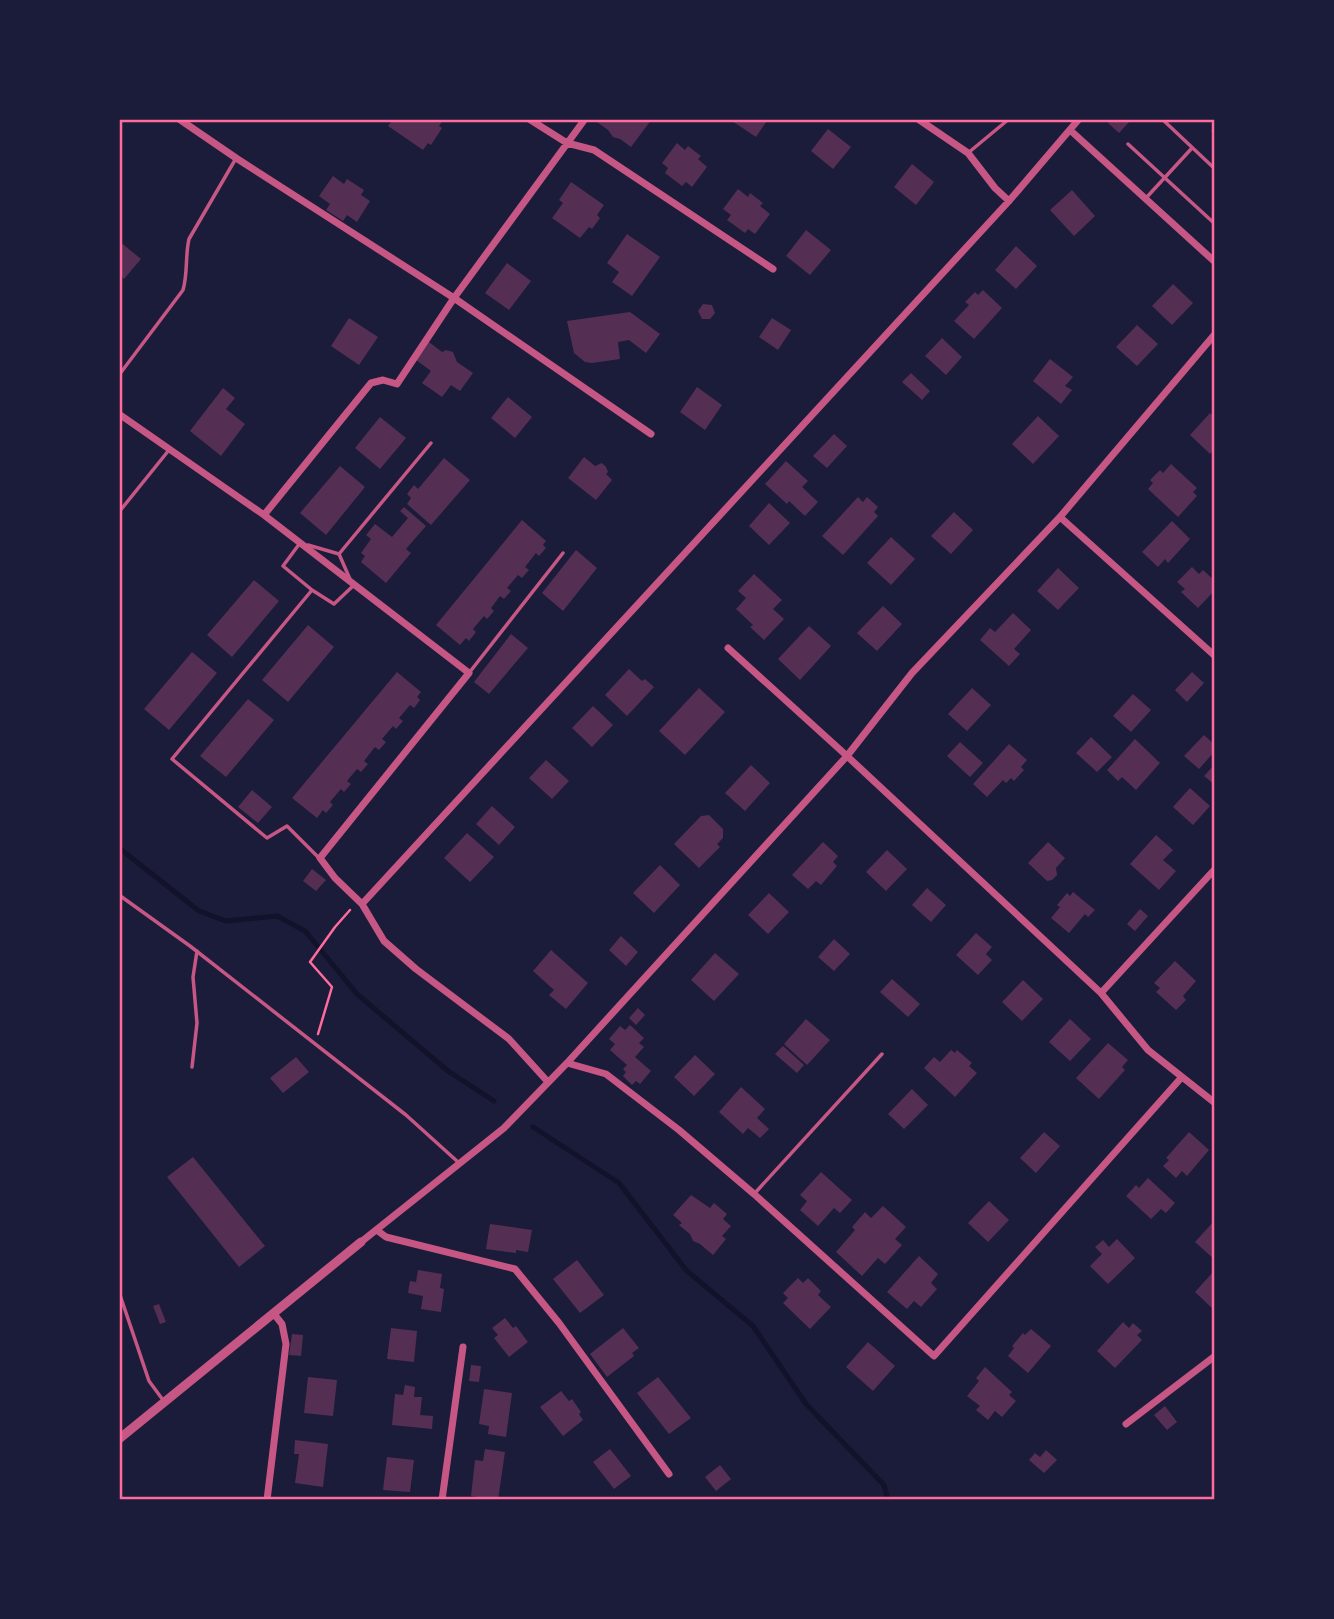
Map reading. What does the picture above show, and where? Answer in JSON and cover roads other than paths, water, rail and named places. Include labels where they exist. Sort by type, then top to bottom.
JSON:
[{"type":"street","points":[[179,119],[454,298],[650,433]]},
{"type":"street","points":[[529,119],[567,143],[594,150],[773,269]]},
{"type":"street","points":[[264,515],[371,383],[383,380],[397,384],[454,298],[585,119]]},
{"type":"street","points":[[918,119],[968,153],[1009,201]]},
{"type":"street","points":[[360,903],[1009,201],[1079,119]]},
{"type":"street","points":[[1070,130],[1215,262]]},
{"type":"street","points":[[119,1439],[504,1128],[567,1063],[847,756],[912,673],[1060,517],[1215,334]]},
{"type":"street","points":[[119,414],[264,515],[469,673],[320,858],[360,903],[384,941],[416,969],[509,1039],[548,1082]]},
{"type":"street","points":[[1060,517],[1215,656]]},
{"type":"street","points":[[728,648],[1101,993],[1148,1050],[1215,1103]]},
{"type":"street","points":[[1101,993],[1215,869]]},
{"type":"street","points":[[567,1063],[606,1074],[679,1130],[934,1356],[1181,1078]]},
{"type":"street","points":[[378,1231],[386,1237],[514,1269],[559,1323],[669,1474]]},
{"type":"street","points":[[267,1500],[286,1344],[282,1324],[274,1314]]},
{"type":"street","points":[[442,1500],[463,1347]]},
{"type":"street","points":[[1126,1424],[1215,1356]]},
{"type":"lane","points":[[968,153],[1009,119]]},
{"type":"lane","points":[[1162,119],[1215,169]]},
{"type":"lane","points":[[1129,144],[1215,224]]},
{"type":"lane","points":[[1145,199],[1192,148]]},
{"type":"lane","points":[[119,375],[183,290],[187,274],[186,252],[189,239],[236,158]]},
{"type":"lane","points":[[339,554],[431,443]]},
{"type":"lane","points":[[119,512],[169,450]]},
{"type":"lane","points":[[299,543],[339,554],[353,586],[334,604],[283,566],[299,543]]},
{"type":"lane","points":[[469,673],[563,553]]},
{"type":"lane","points":[[312,590],[172,759],[267,838],[287,826],[320,858]]},
{"type":"lane","points":[[119,895],[197,951],[406,1115],[460,1164]]},
{"type":"lane","points":[[192,1067],[197,1023],[193,977],[197,951]]},
{"type":"lane","points":[[754,1194],[882,1054]]},
{"type":"lane","points":[[119,1292],[149,1381],[164,1402]]},
{"type":"waterway","points":[[119,848],[199,911],[226,921],[277,916],[305,931],[357,994],[448,1071],[494,1101]]},
{"type":"waterway","points":[[533,1127],[619,1183],[686,1270],[753,1326],[806,1404],[884,1485],[888,1500]]}]
